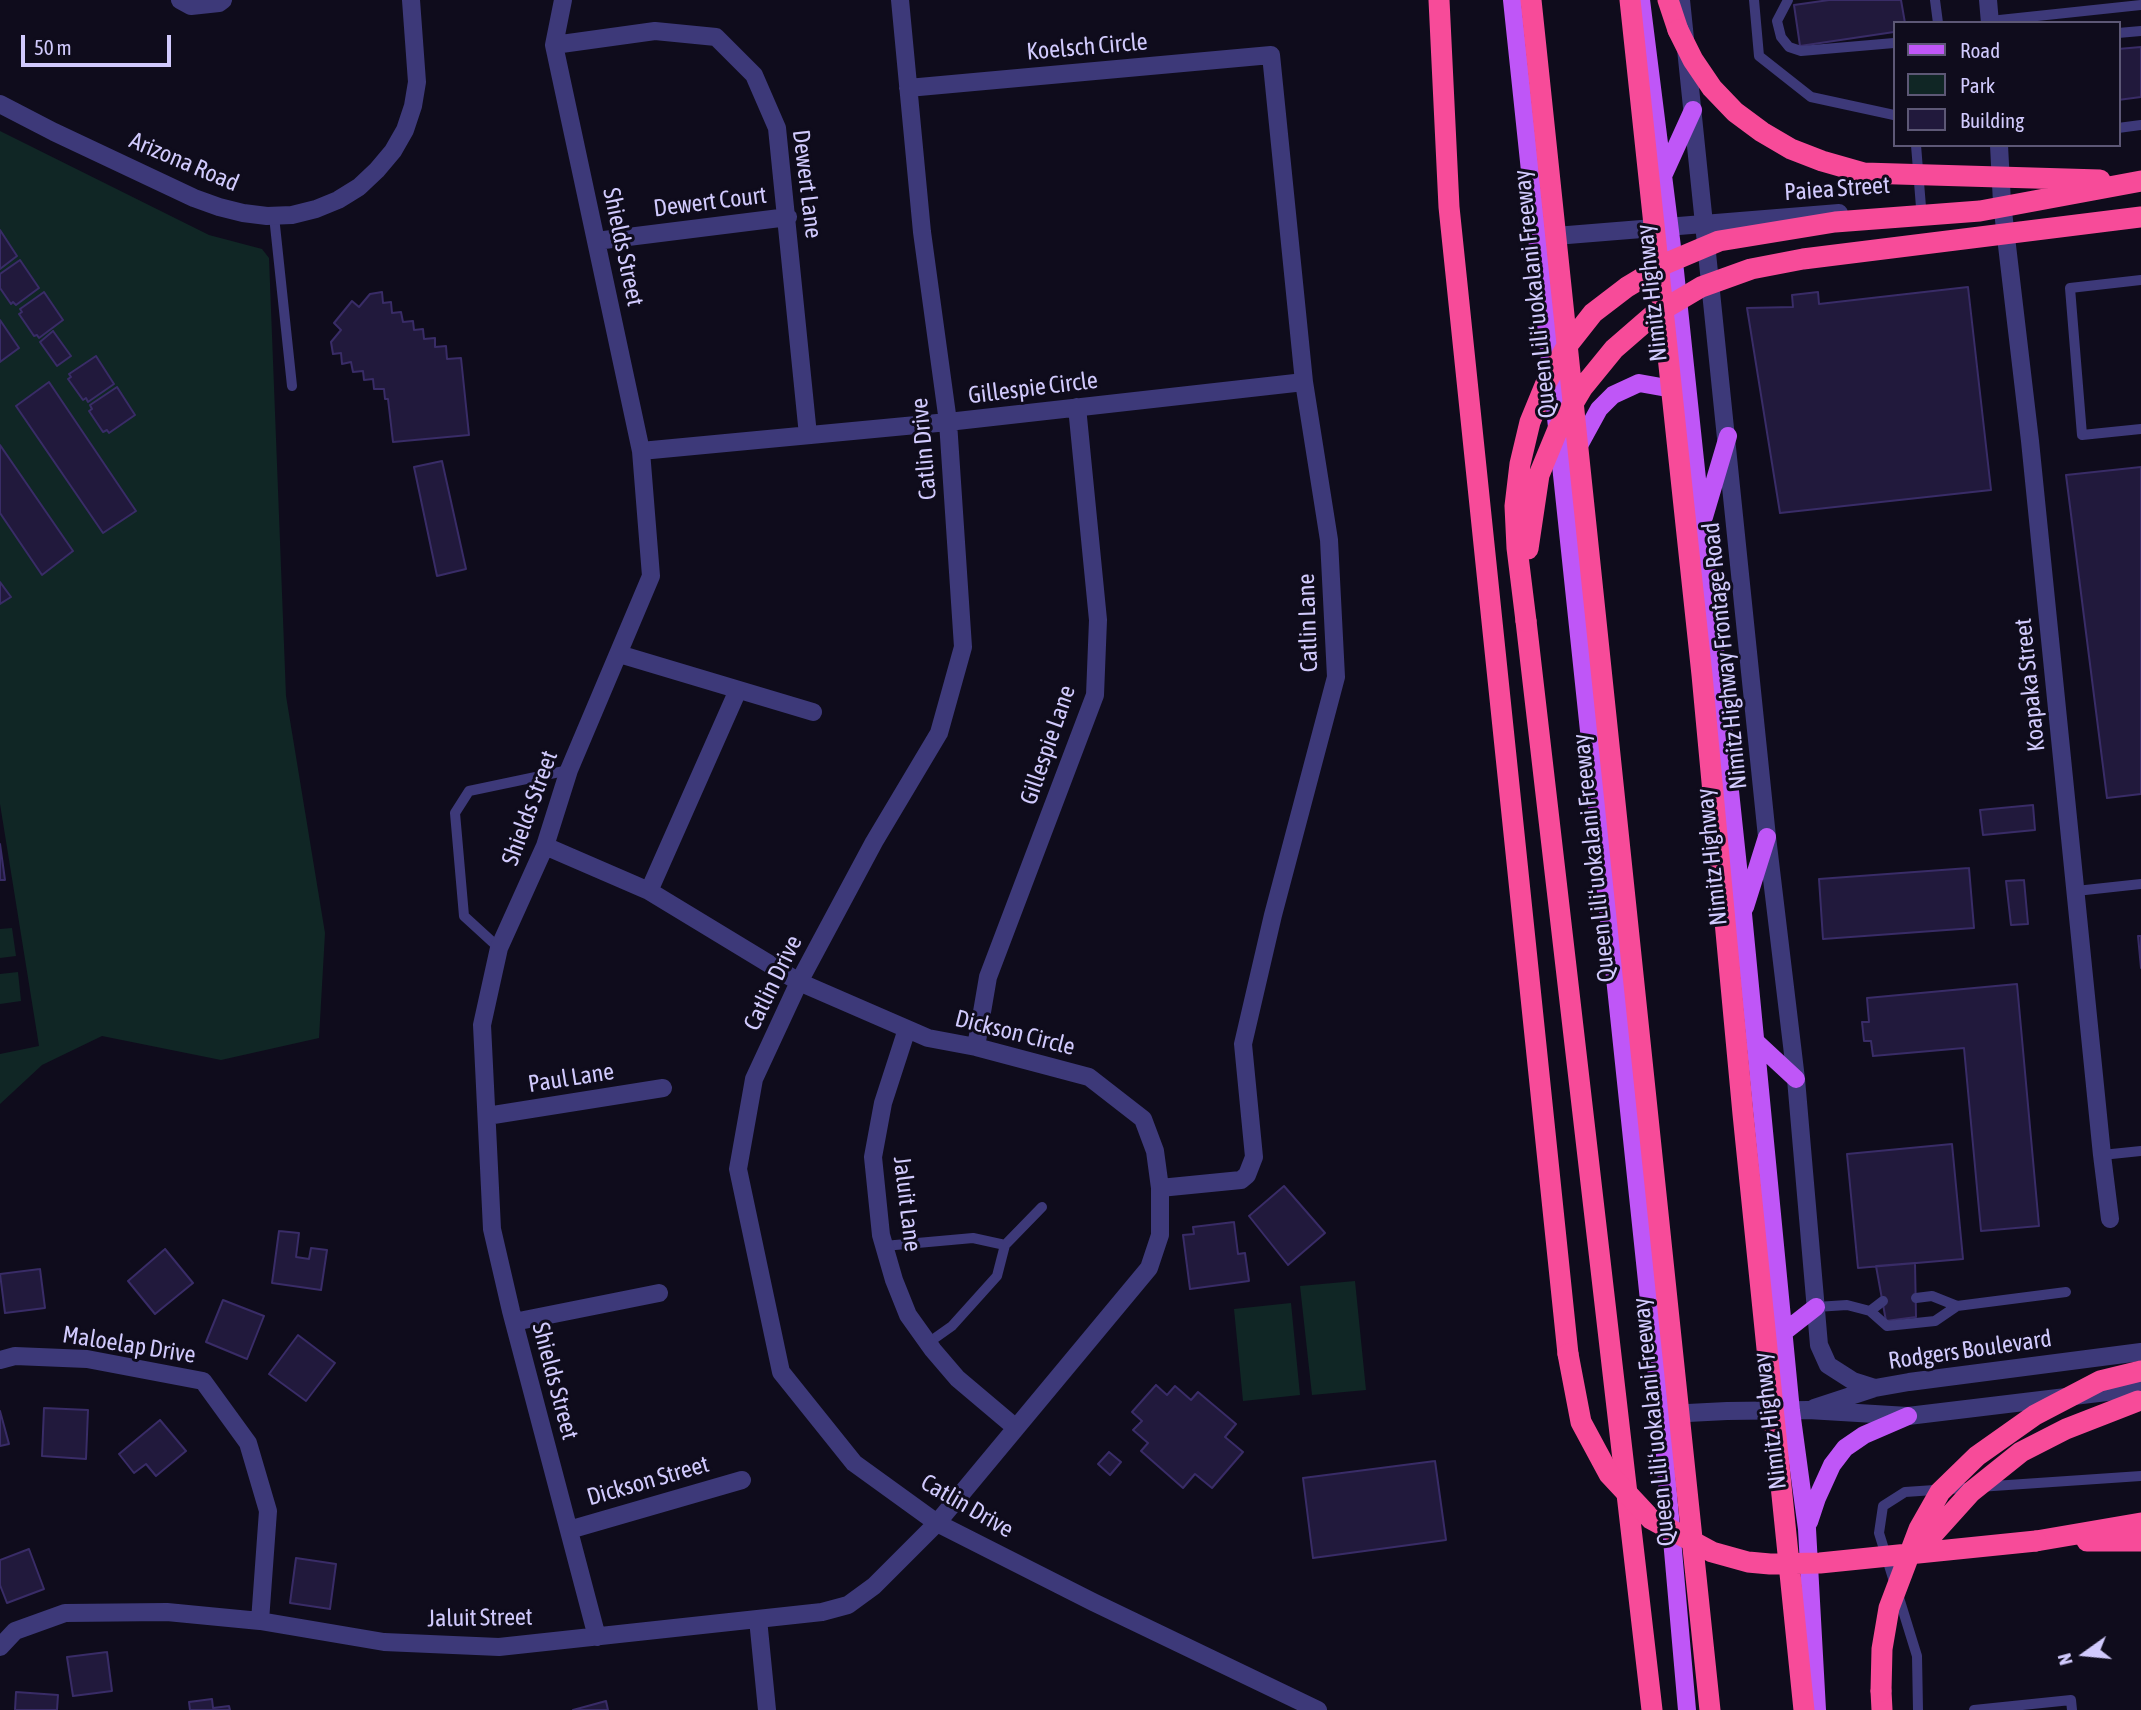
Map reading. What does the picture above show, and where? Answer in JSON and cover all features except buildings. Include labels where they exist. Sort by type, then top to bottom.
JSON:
[{"type":"highway","points":[[1440,0],[1449,207],[1568,1354],[1581,1422],[1609,1474],[1651,1519],[1712,1552],[1748,1562],[1820,1563],[2036,1541],[2141,1522]]},
{"type":"highway","name":"Queen Liliʻuokalani Freeway","points":[[1531,0],[1710,1710]]},
{"type":"highway","points":[[1630,0],[1700,661],[1743,1114],[1812,1707]]},
{"type":"highway","points":[[1668,0],[1678,30],[1693,60],[1712,88],[1735,112],[1762,132],[1791,149],[1822,161],[1864,173],[2141,183]]},
{"type":"highway","points":[[1651,1710],[1517,548],[1515,506],[1520,464],[1530,422],[1546,383],[1567,346],[1593,313],[1627,287],[1667,263],[1719,241],[1835,222],[1980,211],[2141,183]]},
{"type":"highway","points":[[1526,621],[1534,501],[1539,475],[1558,429],[1583,387],[1614,349],[1652,316],[1701,287],[1764,266],[2141,218]]},
{"type":"highway","points":[[1882,1710],[1882,1649],[1889,1608],[1919,1529],[1940,1492],[1977,1456],[2035,1415],[2100,1381],[2141,1371]]},
{"type":"highway","points":[[1903,1568],[1971,1492],[2021,1452],[2140,1398]]},
{"type":"highway","points":[[2036,1541],[2141,1541]]},
{"type":"main road","points":[[1512,0],[1661,1414],[1687,1710]]},
{"type":"main road","name":"Nimitz Highway","points":[[1640,0],[1670,226],[1784,1332],[1800,1411],[1807,1529],[1812,1707]]},
{"type":"main road","points":[[1663,176],[1693,110]]},
{"type":"main road","points":[[1562,484],[1583,436],[1599,409],[1613,395],[1639,383],[1667,388],[1678,397],[1692,433]]},
{"type":"main road","points":[[1701,527],[1728,436]]},
{"type":"main road","points":[[1743,914],[1767,837]]},
{"type":"main road","points":[[1755,1041],[1796,1079]]},
{"type":"main road","points":[[1784,1332],[1816,1307]]},
{"type":"main road","points":[[1807,1529],[1832,1465],[1845,1448],[1864,1435],[1908,1416]]},
{"type":"street","points":[[180,0],[191,6],[219,3],[223,0]]},
{"type":"street","name":"Arizona Road","points":[[0,104],[194,198],[243,213],[274,216],[316,209],[359,187],[393,151],[405,130],[417,82],[411,0]]},
{"type":"street","name":"Shields Street","points":[[563,0],[554,45],[641,451],[650,576],[569,770],[545,846],[499,948],[482,1026],[492,1229],[597,1637]]},
{"type":"street","name":"Catlin Drive","points":[[900,0],[922,232],[948,422],[963,647],[939,733],[874,842],[799,982],[754,1079],[738,1168],[781,1372],[854,1463],[937,1522],[1093,1602],[1318,1710]]},
{"type":"street","name":"Nimitz Highway Frontage Road","points":[[1681,0],[1728,436],[1767,837],[1796,1079],[1819,1345],[1829,1365],[1853,1381],[1875,1388]]},
{"type":"street","points":[[1988,0],[1990,21]]},
{"type":"street","name":"Dewert Lane","points":[[554,45],[655,31],[716,37],[754,75],[777,128],[808,435]]},
{"type":"street","name":"Koelsch Circle","points":[[908,88],[1271,55]]},
{"type":"street","name":"Catlin Lane","points":[[1160,1188],[1241,1180],[1247,1175],[1254,1157],[1243,1044],[1273,915],[1336,677],[1329,540],[1304,382],[1271,55]]},
{"type":"street","name":"Koapaka Street","points":[[1998,147],[2110,1219]]},
{"type":"street","name":"Paiea Street","points":[[1536,238],[1706,222],[2002,203],[2141,183]]},
{"type":"street","name":"Dewert Court","points":[[596,241],[788,217]]},
{"type":"street","name":"Gillespie Circle","points":[[641,451],[948,422],[1304,382]]},
{"type":"street","name":"Gillespie Lane","points":[[976,1047],[988,977],[1095,695],[1098,620],[1077,407]]},
{"type":"street","points":[[619,654],[813,712]]},
{"type":"street","points":[[649,891],[738,690]]},
{"type":"street","name":"Dickson Circle","points":[[545,846],[649,891],[799,982],[928,1038],[976,1047],[1089,1077],[1143,1119],[1155,1150],[1160,1188],[1160,1235],[1149,1268],[937,1522]]},
{"type":"street","name":"Jaluit Lane","points":[[906,1029],[883,1103],[873,1157],[874,1184],[884,1246],[908,1315],[928,1343],[957,1378],[1015,1427]]},
{"type":"street","name":"Paul Lane","points":[[487,1116],[663,1088]]},
{"type":"street","points":[[514,1322],[659,1293]]},
{"type":"street","name":"Rodgers Boulevard","points":[[1800,1411],[1875,1388],[2141,1352]]},
{"type":"street","name":"Maloelap Drive","points":[[0,1360],[15,1356],[87,1359],[202,1381],[248,1443],[268,1511],[260,1621]]},
{"type":"street","name":"Rodgers Boulevard","points":[[1661,1414],[1800,1411],[1908,1416],[2140,1398]]},
{"type":"street","name":"Dickson Street","points":[[569,1530],[741,1480]]},
{"type":"street","name":"Jaluit Street","points":[[0,1647],[15,1631],[65,1613],[167,1612],[260,1621],[384,1642],[499,1647],[822,1612],[848,1605],[874,1586],[937,1522]]},
{"type":"street","points":[[758,1619],[767,1710]]},
{"type":"lane","points":[[1754,0],[1759,56],[1811,97],[1892,115]]},
{"type":"lane","points":[[1788,0],[1777,21],[1781,37],[1789,47],[1801,51],[1892,43]]},
{"type":"lane","points":[[1935,0],[1938,21]]},
{"type":"lane","points":[[1999,21],[2141,5]]},
{"type":"lane","points":[[2120,33],[2141,30]]},
{"type":"lane","points":[[2120,128],[2141,125]]},
{"type":"lane","points":[[1916,147],[1921,207]]},
{"type":"lane","points":[[274,216],[292,386]]},
{"type":"lane","points":[[2141,280],[2070,288],[2082,435],[2141,429]]},
{"type":"lane","points":[[499,948],[464,916],[455,813],[469,791],[569,770]]},
{"type":"lane","points":[[2076,891],[2141,884]]},
{"type":"lane","points":[[2102,1156],[2141,1151]]},
{"type":"lane","points":[[928,1343],[952,1326],[997,1276],[1005,1245],[1042,1208]]},
{"type":"lane","points":[[884,1246],[973,1238],[1005,1245]]},
{"type":"lane","points":[[1816,1307],[1847,1305],[1870,1311],[1887,1326],[1935,1321],[1957,1306],[2066,1292]]},
{"type":"lane","points":[[1916,1298],[1932,1296],[1957,1306]]},
{"type":"lane","points":[[1870,1311],[1883,1301]]},
{"type":"lane","points":[[1917,1710],[1917,1656],[1879,1533],[1883,1506],[1905,1492],[2141,1476]]},
{"type":"lane","points":[[1974,1710],[2071,1700],[2072,1710]]},
{"type":"green space","points":[[0,131],[209,235],[262,249],[269,258],[286,696],[325,933],[319,1038],[221,1060],[102,1036],[42,1065],[0,1104],[0,1054],[39,1046],[0,804]]},
{"type":"green space","points":[[12,928],[16,956],[0,958],[0,929]]},
{"type":"green space","points":[[18,972],[21,1001],[0,1004],[0,974]]},
{"type":"green space","points":[[1355,1281],[1366,1390],[1312,1395],[1300,1286]]},
{"type":"green space","points":[[1291,1303],[1300,1395],[1243,1401],[1234,1309]]}]
